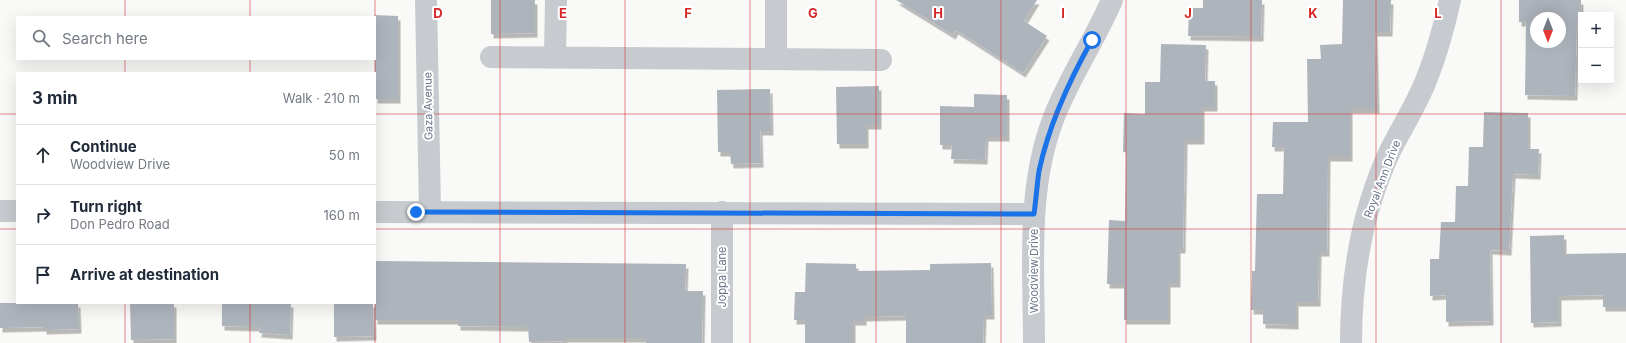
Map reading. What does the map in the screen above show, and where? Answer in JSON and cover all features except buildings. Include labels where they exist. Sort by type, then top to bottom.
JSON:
[{"type":"street","name":"Gaza Avenue","points":[[426,0],[430,212]]},
{"type":"street","points":[[555,57],[556,0]]},
{"type":"street","points":[[776,0],[776,58]]},
{"type":"street","name":"Woodview Drive","points":[[1034,343],[1034,214],[1039,171],[1053,119],[1072,75],[1105,16],[1112,0]]},
{"type":"street","name":"Royal Ann Drive","points":[[1351,343],[1354,274],[1363,230],[1374,194],[1390,152],[1427,79],[1441,38],[1450,0]]},
{"type":"street","points":[[491,57],[881,60]]},
{"type":"street","points":[[0,211],[16,211]]},
{"type":"street","points":[[376,212],[1034,214]]},
{"type":"street","name":"Joppa Lane","points":[[722,212],[722,343]]},
{"type":"route","points":[[416,212],[1034,214],[1039,171],[1053,119],[1072,75],[1092,40]]}]
